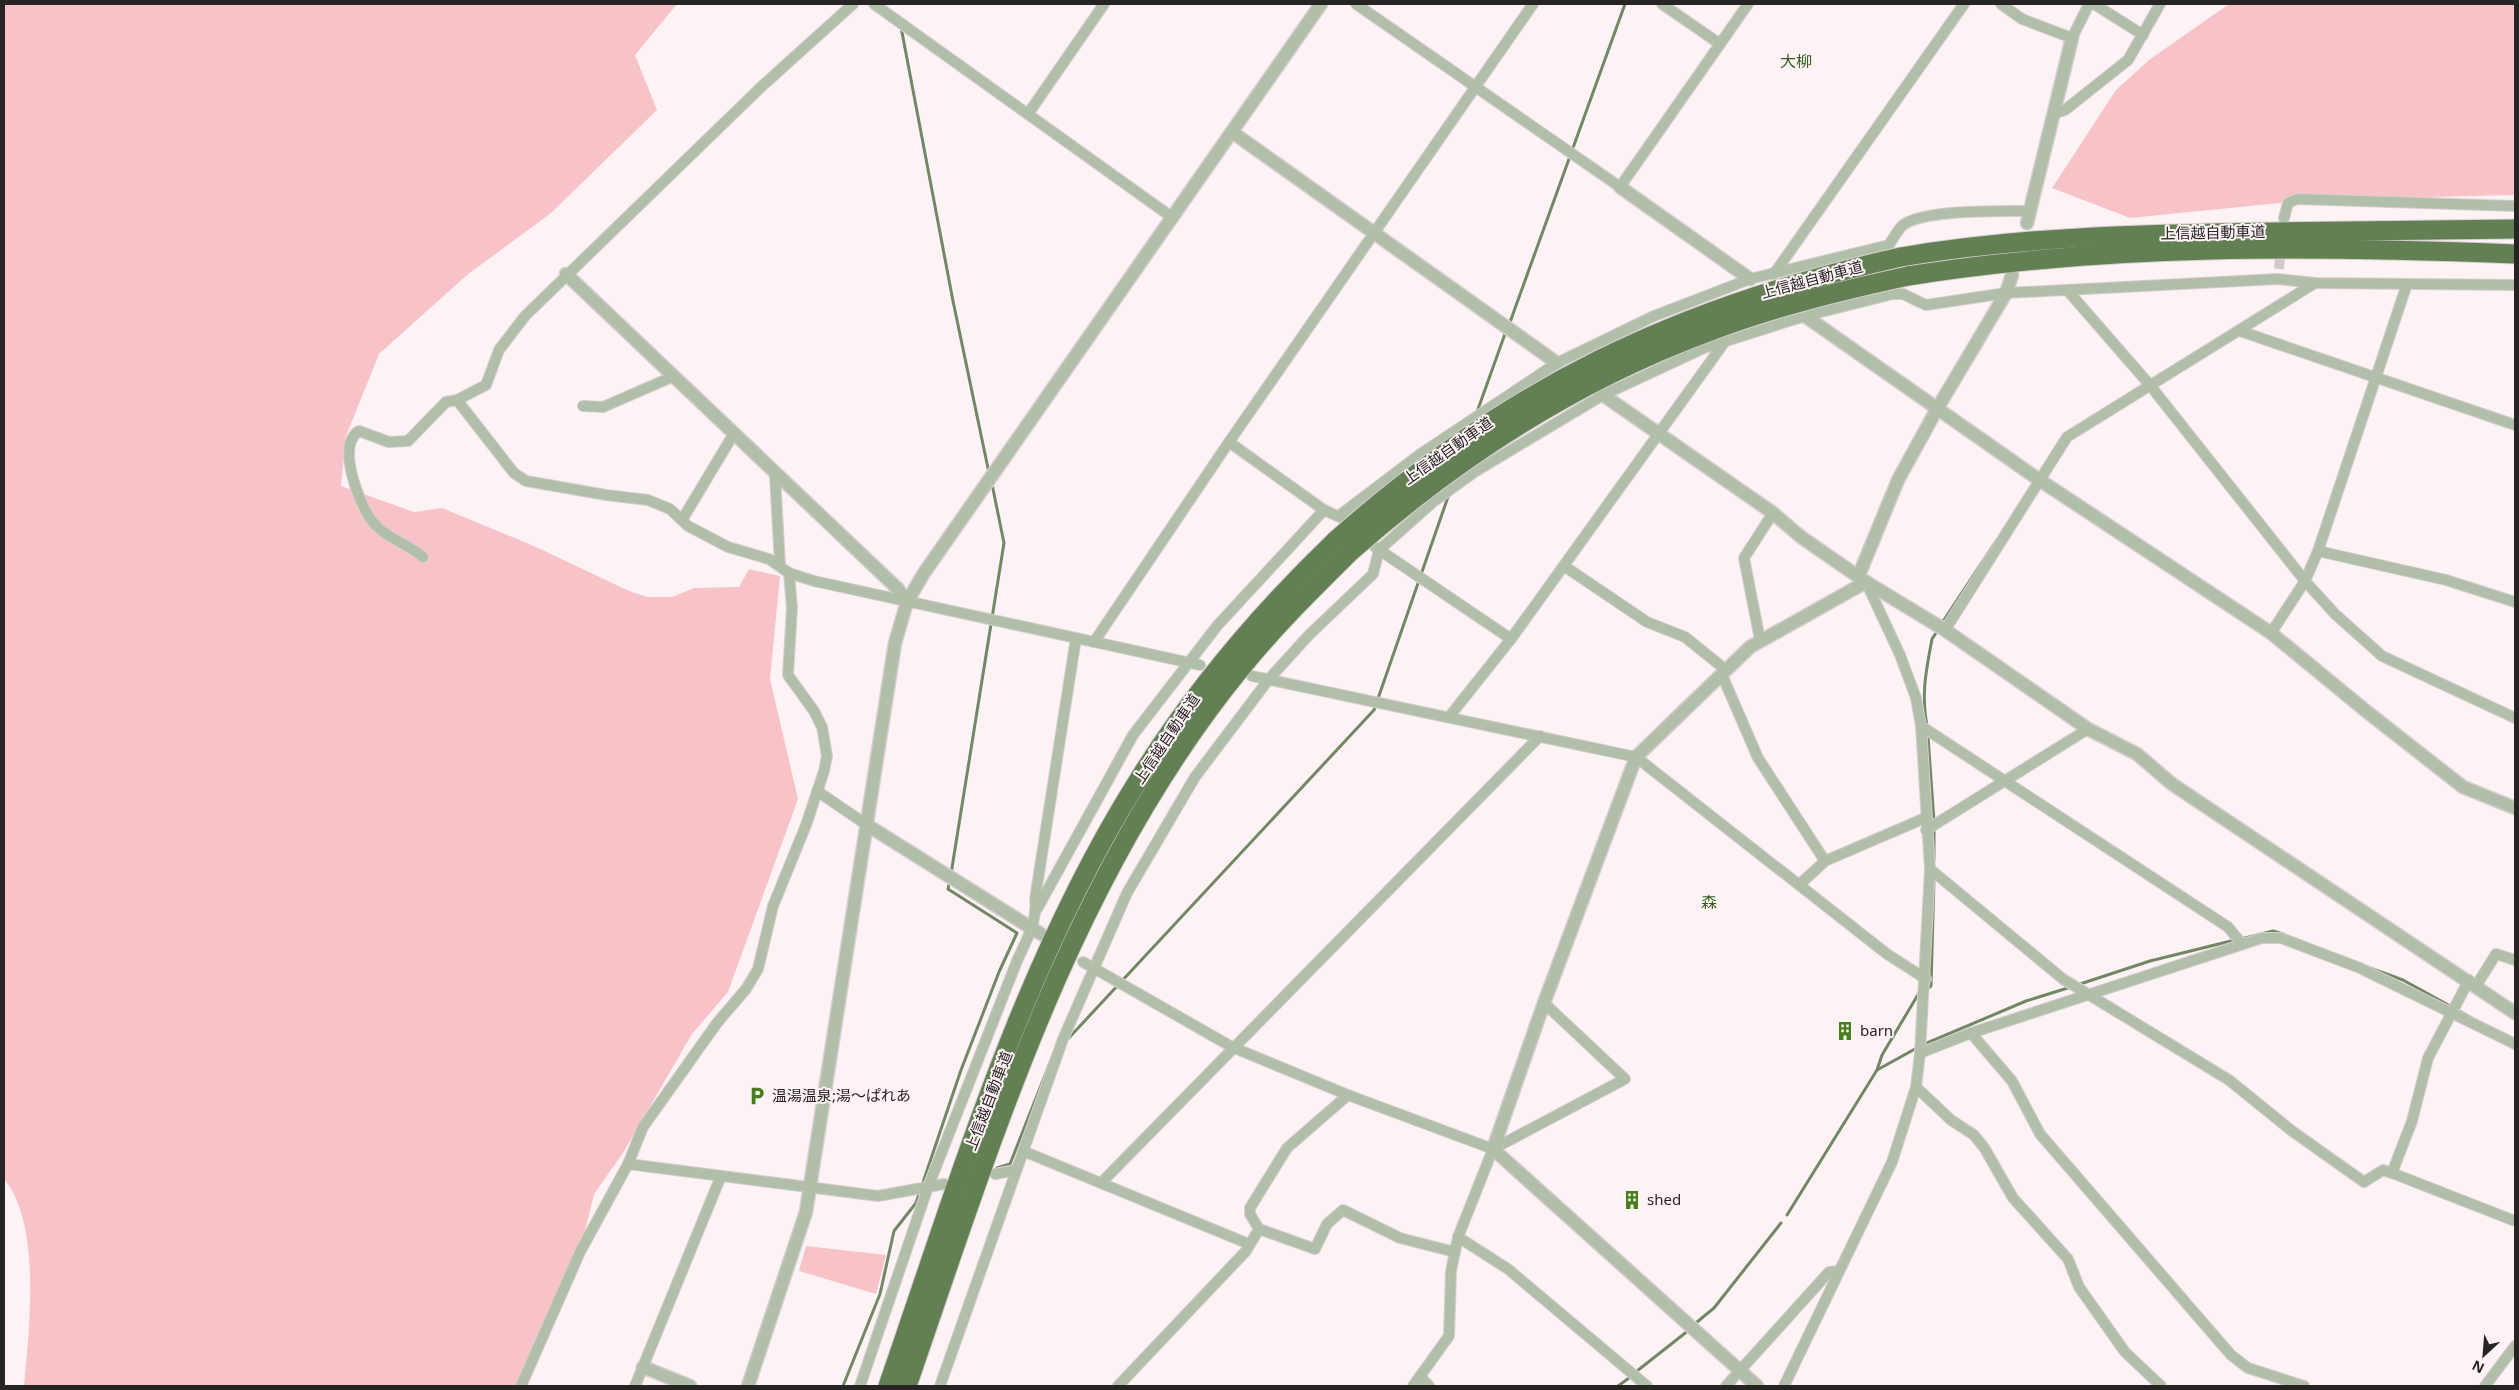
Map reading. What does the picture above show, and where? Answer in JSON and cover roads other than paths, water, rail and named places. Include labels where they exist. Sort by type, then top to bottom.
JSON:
[{"type":"highway","name":"上信越自動車道","points":[[888,1386],[1003,1061],[1045,959],[1095,855],[1134,786],[1199,691],[1252,626],[1336,540],[1402,484],[1471,434],[1521,402],[1606,355],[1704,313],[1806,280],[1901,257],[2006,242],[2086,237],[2515,229]]},
{"type":"highway","name":"上信越自動車道","points":[[907,1386],[1017,1076],[1060,972],[1112,862],[1172,764],[1240,668],[1293,609],[1350,553],[1413,499],[1470,457],[1530,418],[1610,374],[1668,348],[1759,314],[1809,299],[1908,276],[2006,262],[2143,252],[2337,250],[2515,254]]},
{"type":"street","points":[[423,557],[386,534],[372,521],[348,462],[353,437],[359,431],[389,442],[408,441],[446,402],[457,400],[486,385],[499,350],[525,316],[566,274],[760,88],[853,4]]},
{"type":"street","points":[[874,4],[1173,218]]},
{"type":"street","points":[[1028,114],[1104,4]]},
{"type":"street","points":[[748,1386],[806,1212],[808,1186],[895,643],[907,602],[924,572],[1321,4]]},
{"type":"street","points":[[1356,4],[1750,279]]},
{"type":"street","points":[[1094,642],[1229,442],[1533,4]]},
{"type":"street","points":[[1662,4],[1720,44]]},
{"type":"street","points":[[1620,187],[1748,4]]},
{"type":"street","points":[[1774,274],[1964,4]]},
{"type":"street","points":[[2001,4],[2022,19],[2072,38]]},
{"type":"street","points":[[1340,516],[1419,455],[1557,363],[1654,316],[1750,279],[1889,245],[1902,226],[1915,220],[1965,210],[2028,217],[2072,38],[2089,4]]},
{"type":"street","points":[[2094,4],[2144,35]]},
{"type":"street","points":[[2053,114],[2064,110],[2128,60],[2160,4]]},
{"type":"street","points":[[1232,132],[1557,363]]},
{"type":"street","points":[[2284,218],[2288,203],[2297,199],[2515,206]]},
{"type":"street","points":[[566,274],[776,476],[898,589],[907,602]]},
{"type":"street","points":[[940,1386],[1064,1038],[1127,893],[1195,777],[1269,679],[1309,635],[1373,574],[1379,550],[1433,502],[1476,471],[1603,395],[1678,359],[1726,340],[1805,316],[1893,294],[1903,294],[1926,304],[2006,293],[2068,291],[2086,288],[2279,274],[2315,283],[2515,285]]},
{"type":"street","points":[[1413,1386],[1449,1336],[1451,1271],[1458,1237],[1493,1149],[1544,1003],[1636,757],[1760,640],[1862,578],[1898,480],[1936,409],[2006,293],[2012,275]]},
{"type":"street","points":[[1945,630],[2038,479],[2067,437],[2149,384],[2240,331],[2315,283]]},
{"type":"street","points":[[2271,633],[2305,581],[2318,551],[2407,284]]},
{"type":"street","points":[[2068,291],[2149,384],[2305,581],[2335,614],[2382,656],[2515,718]]},
{"type":"street","points":[[1805,316],[2038,479],[2271,633],[2463,787],[2515,808]]},
{"type":"street","points":[[2240,331],[2515,424]]},
{"type":"street","points":[[1449,717],[1511,640],[1726,340]]},
{"type":"street","points":[[583,406],[603,407],[672,377]]},
{"type":"street","points":[[1603,395],[1773,513],[1801,537],[1945,630],[2088,729],[2137,754],[2172,784],[2515,1013]]},
{"type":"street","points":[[457,400],[514,473],[526,481],[606,495],[648,500],[670,509],[688,526],[728,547],[769,559],[789,573],[814,582],[1200,665]]},
{"type":"street","points":[[682,520],[733,435]]},
{"type":"street","points":[[1229,442],[1324,510],[1340,516],[1379,550],[1511,640]]},
{"type":"street","points":[[776,476],[780,565]]},
{"type":"street","points":[[1036,910],[1133,735],[1217,626],[1324,510]]},
{"type":"street","points":[[1760,640],[1744,558],[1773,513]]},
{"type":"street","points":[[2318,551],[2446,580],[2515,602]]},
{"type":"street","points":[[1564,566],[1648,622],[1685,637],[1724,673],[1758,758],[1825,861]]},
{"type":"street","points":[[521,1386],[580,1252],[628,1164],[643,1127],[717,1023],[746,989],[758,969],[773,906],[806,825],[824,771],[827,756],[822,728],[814,711],[788,675],[792,608],[789,573]]},
{"type":"street","points":[[1784,1386],[1892,1162],[1916,1087],[1920,1052],[1926,978],[1930,869],[1925,818],[1921,726],[1916,698],[1900,655],[1862,578]]},
{"type":"street","points":[[860,1386],[928,1187],[1017,961],[1036,932],[1035,899],[1076,638]]},
{"type":"street","points":[[1252,676],[1636,757],[1800,884],[1886,954],[1926,978]]},
{"type":"street","points":[[1921,726],[2228,928],[2242,944]]},
{"type":"street","points":[[1926,830],[2088,729]]},
{"type":"street","points":[[1101,1183],[1540,736]]},
{"type":"street","points":[[816,791],[1036,932]]},
{"type":"street","points":[[1800,884],[1825,861],[1925,818]]},
{"type":"street","points":[[1930,869],[2063,979],[2087,996],[2229,1080],[2292,1131],[2364,1182],[2383,1170],[2392,1172],[2515,1221]]},
{"type":"street","points":[[1920,1052],[1971,1033],[2262,938],[2281,938],[2360,968],[2515,1044]]},
{"type":"street","points":[[2392,1172],[2412,1120],[2428,1058],[2453,1012],[2472,983],[2496,954],[2515,960]]},
{"type":"street","points":[[1083,962],[1232,1048],[1348,1095],[1493,1149],[1757,1386]]},
{"type":"street","points":[[1493,1149],[1625,1079],[1544,1003]]},
{"type":"street","points":[[1971,1033],[2012,1081],[2040,1134],[2231,1355],[2248,1368],[2304,1386]]},
{"type":"street","points":[[1916,1087],[1950,1120],[1974,1135],[1985,1149],[2013,1198],[2038,1223],[2068,1259],[2079,1286],[2125,1352],[2162,1386]]},
{"type":"street","points":[[1348,1095],[1287,1148],[1250,1208],[1250,1214],[1260,1229],[1315,1249],[1326,1224],[1343,1210],[1400,1238],[1455,1252]]},
{"type":"street","points":[[1023,1151],[1249,1244]]},
{"type":"street","points":[[628,1164],[878,1196],[944,1184]]},
{"type":"street","points":[[995,1174],[1016,1170]]},
{"type":"street","points":[[635,1386],[721,1176]]},
{"type":"street","points":[[1118,1386],[1246,1251],[1260,1229]]},
{"type":"street","points":[[1458,1237],[1508,1269],[1647,1386]]},
{"type":"street","points":[[1726,1386],[1829,1272],[1838,1271]]},
{"type":"street","points":[[2486,1386],[2514,1348]]},
{"type":"street","points":[[643,1367],[690,1386]]},
{"type":"street","points":[[1420,1376],[1429,1386]]},
{"type":"waterway","points":[[1509,325],[1625,4]]},
{"type":"waterway","points":[[901,27],[953,301],[989,473]]},
{"type":"waterway","points":[[1477,412],[1506,331]]},
{"type":"waterway","points":[[951,874],[1004,543],[992,484]]},
{"type":"waterway","points":[[1066,1041],[1374,710],[1449,494]]},
{"type":"waterway","points":[[1942,623],[1994,544]]},
{"type":"waterway","points":[[1927,726],[1924,703],[1925,682],[1932,639],[1936,633]]},
{"type":"waterway","points":[[1928,737],[1934,821]]},
{"type":"waterway","points":[[1934,828],[1934,859]]},
{"type":"waterway","points":[[843,1386],[880,1294],[894,1231],[916,1203],[961,1070],[999,972],[1017,933],[948,889],[950,880]]},
{"type":"waterway","points":[[1927,989],[1931,986],[1934,880]]},
{"type":"waterway","points":[[2241,939],[2273,931],[2283,934]]},
{"type":"waterway","points":[[2077,985],[2150,961],[2235,940]]},
{"type":"waterway","points":[[2370,968],[2403,980],[2472,1018]]},
{"type":"waterway","points":[[1927,1043],[2026,1001],[2071,987]]},
{"type":"waterway","points":[[1877,1070],[1882,1055],[1919,993]]},
{"type":"waterway","points":[[1787,1215],[1877,1070],[1915,1049]]},
{"type":"waterway","points":[[997,1168],[1010,1164],[1053,1055]]},
{"type":"waterway","points":[[1697,1322],[1714,1308],[1781,1223]]},
{"type":"waterway","points":[[1637,1371],[1689,1330]]},
{"type":"waterway","points":[[1618,1386],[1629,1378]]},
{"type":"tunnel","points":[[2279,269],[2281,245]]},
{"type":"place","name":"barn","points":[[1845,1031]]},
{"type":"place","name":"温湯温泉;湯〜ぱれあ","points":[[757,1096]]},
{"type":"place","name":"shed","points":[[1632,1200]]},
{"type":"district","name":"大柳","points":[[1796,61]]},
{"type":"district","name":"森","points":[[1709,902]]}]
